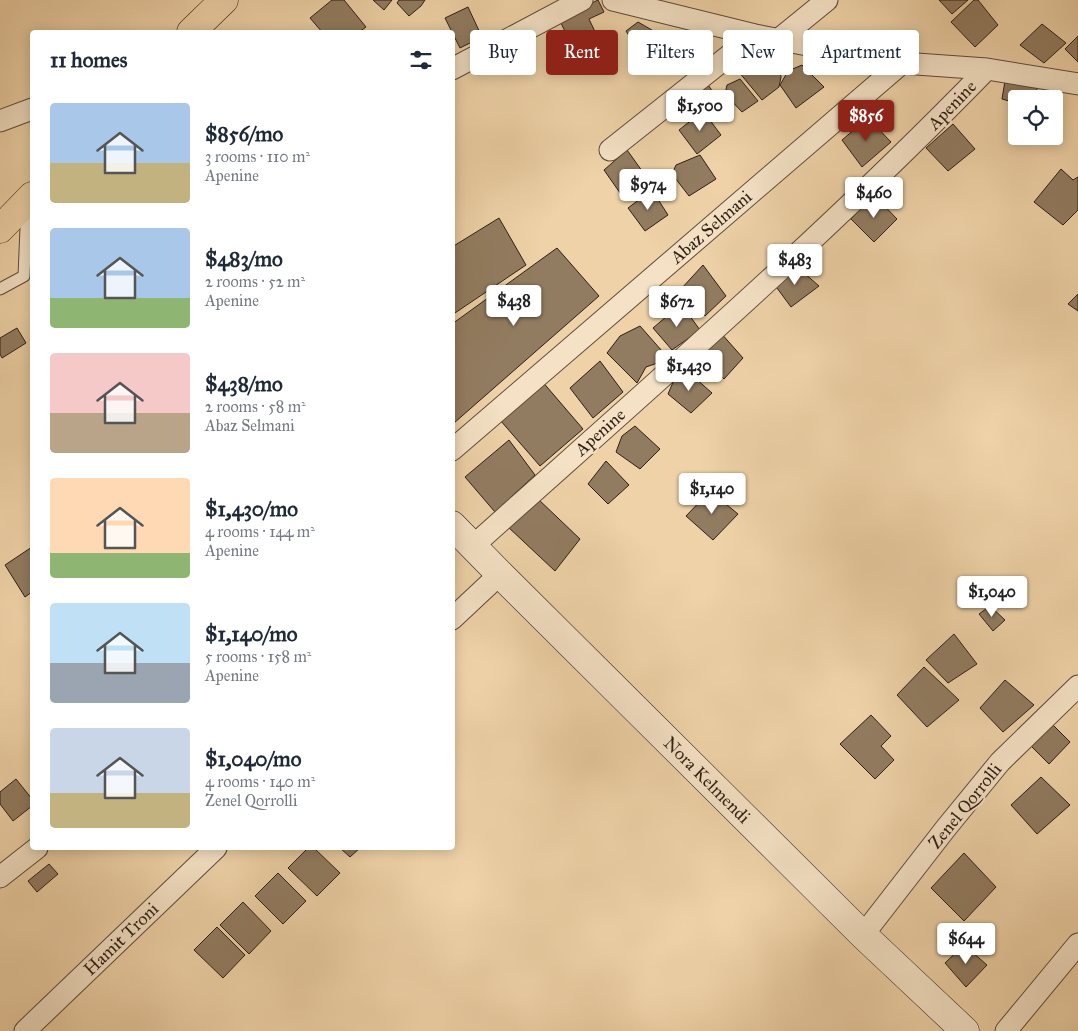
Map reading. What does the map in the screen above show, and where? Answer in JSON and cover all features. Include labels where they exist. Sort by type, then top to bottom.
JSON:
[{"type":"main road","points":[[193,30],[224,0]]},
{"type":"main road","points":[[0,229],[30,198]]},
{"type":"street","points":[[455,67],[582,0]]},
{"type":"street","points":[[614,0],[735,30]]},
{"type":"street","points":[[790,30],[827,0]]},
{"type":"street","points":[[610,150],[723,60]]},
{"type":"street","points":[[919,64],[987,69],[1078,84]]},
{"type":"street","name":"Apenine","points":[[473,546],[767,284],[915,144],[987,69]]},
{"type":"street","name":"Abaz Selmani","points":[[455,447],[888,75]]},
{"type":"street","points":[[0,122],[30,110]]},
{"type":"street","name":"Nora Kelmendi","points":[[455,528],[863,935],[965,1031]]},
{"type":"street","points":[[455,616],[500,574]]},
{"type":"street","name":"Zenel Qorrolli","points":[[863,935],[1000,762],[1078,686]]},
{"type":"street","points":[[0,877],[34,850]]},
{"type":"street","name":"Hamit Troni","points":[[25,1031],[214,850]]},
{"type":"street","points":[[1006,1031],[1078,944]]},
{"type":"lane","points":[[0,289],[24,276],[26,228],[30,223]]},
{"type":"building","points":[[332,0],[344,0],[366,27],[362,30],[320,30],[310,18]]},
{"type":"building","points":[[373,0],[392,0],[384,10]]},
{"type":"building","points":[[399,0],[425,0],[409,16],[397,3]]},
{"type":"building","points":[[598,0],[604,12],[589,19],[594,30],[564,30],[559,19]]},
{"type":"building","points":[[939,0],[968,0],[952,14]]},
{"type":"building","points":[[974,0],[978,0],[998,25],[975,47],[951,22]]},
{"type":"building","points":[[468,7],[479,30],[470,30],[470,43],[460,48],[455,38],[455,30],[451,30],[445,18]]},
{"type":"building","points":[[638,22],[652,30],[628,30],[628,34],[626,31]]},
{"type":"building","points":[[1042,24],[1066,43],[1044,63],[1020,45]]},
{"type":"building","points":[[1078,36],[1078,62],[1065,49]]},
{"type":"building","points":[[802,65],[803,75],[812,75],[824,87],[796,108],[780,85],[786,75],[793,75],[793,69]]},
{"type":"building","points":[[741,75],[781,75],[779,87],[762,100]]},
{"type":"building","points":[[704,79],[715,95],[708,105],[696,88]]},
{"type":"building","points":[[740,79],[758,101],[742,112],[725,94],[727,85]]},
{"type":"building","points":[[1005,81],[1039,86],[1037,90],[1008,90],[1008,101],[1002,99]]},
{"type":"building","points":[[703,111],[721,135],[697,154],[679,130]]},
{"type":"building","points":[[868,118],[891,142],[862,167],[842,140]]},
{"type":"building","points":[[953,124],[975,149],[948,171],[926,148]]},
{"type":"building","points":[[627,150],[650,182],[625,200],[604,170]]},
{"type":"building","points":[[700,155],[716,179],[689,196],[672,174],[676,165]]},
{"type":"building","points":[[1061,169],[1073,180],[1078,177],[1078,210],[1063,225],[1034,202]]},
{"type":"building","points":[[652,190],[668,215],[645,231],[628,208]]},
{"type":"building","points":[[874,195],[897,219],[874,242],[851,219]]},
{"type":"building","points":[[499,218],[526,265],[455,313],[455,245]]},
{"type":"building","points":[[557,248],[599,296],[455,422],[455,322]]},
{"type":"building","points":[[703,265],[726,296],[705,316],[681,289]]},
{"type":"building","points":[[795,265],[819,286],[791,307],[774,284]]},
{"type":"building","points":[[1078,294],[1078,311],[1068,304]]},
{"type":"building","points":[[681,304],[700,330],[672,350],[653,328]]},
{"type":"building","points":[[640,326],[669,359],[646,367],[637,383],[607,353],[620,336]]},
{"type":"building","points":[[17,328],[26,343],[2,358],[0,354],[0,338]]},
{"type":"building","points":[[720,332],[743,358],[724,379],[700,355]]},
{"type":"building","points":[[600,361],[623,392],[593,418],[570,388]]},
{"type":"building","points":[[686,370],[712,393],[691,413],[668,394],[674,380]]},
{"type":"building","points":[[541,380],[583,429],[540,466],[500,420]]},
{"type":"building","points":[[635,426],[660,449],[640,469],[616,452],[622,436]]},
{"type":"building","points":[[509,440],[535,475],[495,512],[465,477]]},
{"type":"building","points":[[606,461],[629,485],[608,504],[588,484]]},
{"type":"building","points":[[710,491],[738,514],[713,540],[686,516]]},
{"type":"building","points":[[537,498],[580,539],[555,571],[507,526]]},
{"type":"building","points":[[30,548],[30,593],[25,597],[5,565]]},
{"type":"building","points":[[990,606],[1005,620],[993,631],[979,614]]},
{"type":"building","points":[[954,634],[977,664],[948,683],[926,660]]},
{"type":"building","points":[[924,667],[959,700],[927,727],[897,695]]},
{"type":"building","points":[[1005,680],[1034,705],[1003,732],[980,708]]},
{"type":"building","points":[[871,715],[891,736],[881,746],[894,760],[875,779],[840,744]]},
{"type":"building","points":[[1053,725],[1070,742],[1049,764],[1031,746]]},
{"type":"building","points":[[1041,777],[1070,805],[1037,834],[1011,805]]},
{"type":"building","points":[[16,779],[30,796],[30,808],[13,821],[0,804],[0,792]]},
{"type":"building","points":[[306,850],[316,850],[340,873],[317,896],[288,868]]},
{"type":"building","points":[[342,850],[358,850],[350,857]]},
{"type":"building","points":[[964,853],[996,887],[964,921],[931,888]]},
{"type":"building","points":[[49,864],[58,874],[37,892],[28,881]]},
{"type":"building","points":[[278,873],[306,901],[283,924],[255,896]]},
{"type":"building","points":[[243,902],[271,931],[249,954],[220,925]]},
{"type":"building","points":[[217,927],[245,955],[223,978],[194,950]]},
{"type":"building","points":[[964,945],[987,965],[966,987],[945,963]]}]
